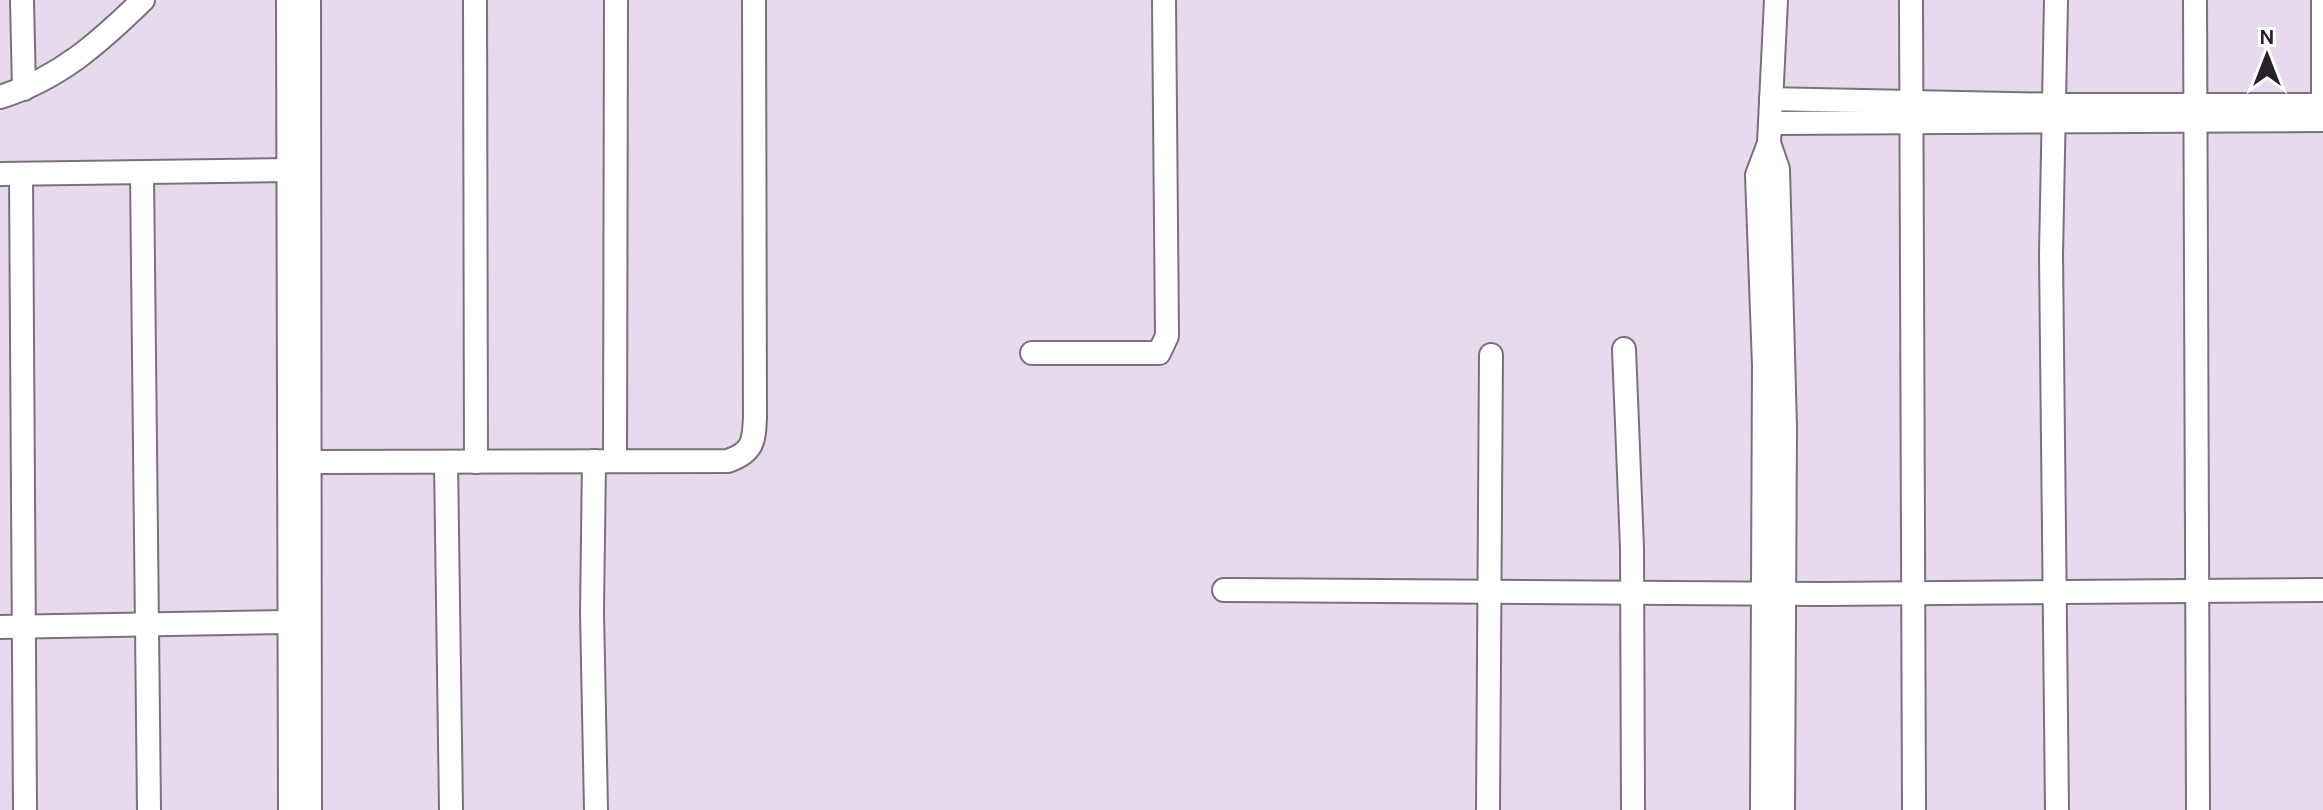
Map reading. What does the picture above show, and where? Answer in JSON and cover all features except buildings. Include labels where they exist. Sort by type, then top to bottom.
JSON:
[{"type":"street","points":[[22,0],[24,89]]},
{"type":"street","points":[[0,97],[58,73],[100,43],[143,0]]},
{"type":"street","points":[[288,0],[290,810]]},
{"type":"street","points":[[309,0],[310,810]]},
{"type":"street","points":[[475,0],[476,462]]},
{"type":"street","points":[[596,810],[592,612],[604,461],[616,0]]},
{"type":"street","points":[[311,462],[728,461],[746,455],[754,441],[754,0]]},
{"type":"street","points":[[1032,353],[1159,353],[1167,336],[1164,0]]},
{"type":"street","points":[[1776,0],[1770,133],[1757,175],[1783,810]]},
{"type":"street","points":[[1911,0],[1916,594],[1914,810]]},
{"type":"street","points":[[2056,0],[2052,114],[2053,593],[2057,810]]},
{"type":"street","points":[[2195,0],[2198,810]]},
{"type":"street","points":[[1771,99],[1911,113],[2196,114],[2323,122],[2323,0]]},
{"type":"street","points":[[2196,114],[2323,105]]},
{"type":"street","points":[[1770,133],[1911,113]]},
{"type":"street","points":[[25,810],[24,627],[10,174],[288,170]]},
{"type":"street","points":[[142,173],[149,810]]},
{"type":"street","points":[[1624,349],[1632,592],[1633,810]]},
{"type":"street","points":[[1488,810],[1491,355]]},
{"type":"street","points":[[446,462],[451,810]]},
{"type":"street","points":[[1224,590],[1488,594],[1916,594],[2323,590]]},
{"type":"street","points":[[1762,810],[1772,594]]},
{"type":"street","points":[[0,627],[290,622]]}]
